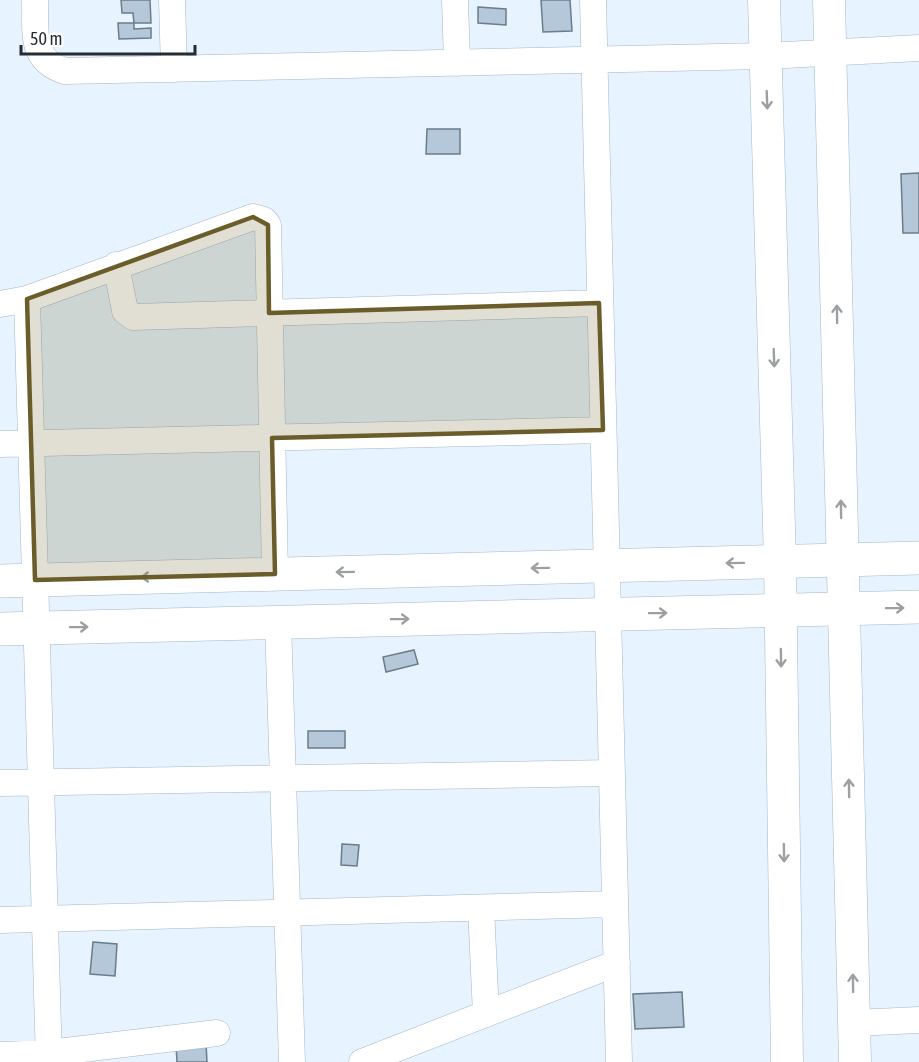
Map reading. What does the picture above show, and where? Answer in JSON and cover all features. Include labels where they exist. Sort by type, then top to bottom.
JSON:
[{"type":"main road","points":[[0,581],[780,562],[843,558],[919,558]]},
{"type":"main road","points":[[0,629],[919,607]]},
{"type":"street","points":[[35,0],[40,56],[50,67],[64,71],[766,56],[919,48]]},
{"type":"street","points":[[172,0],[174,69]]},
{"type":"street","points":[[455,0],[457,63]]},
{"type":"street","points":[[593,0],[619,1062]]},
{"type":"street","points":[[764,0],[780,562],[787,1062]]},
{"type":"street","points":[[829,0],[855,1062]]},
{"type":"street","points":[[0,304],[27,299],[116,265],[259,217],[268,225],[275,574]]},
{"type":"street","points":[[116,265],[125,310],[134,317],[599,303]]},
{"type":"street","points":[[27,299],[49,1058]]},
{"type":"street","points":[[0,444],[603,430]]},
{"type":"street","points":[[278,622],[292,1062]]},
{"type":"street","points":[[0,783],[612,773]]},
{"type":"street","points":[[0,920],[615,904]]},
{"type":"street","points":[[482,908],[486,1014]]},
{"type":"street","points":[[362,1062],[617,963]]},
{"type":"street","points":[[854,1023],[919,1020]]},
{"type":"street","points":[[0,1055],[49,1058],[217,1033]]},
{"type":"highlighted area","points":[[253,217],[268,225],[269,313],[599,303],[603,430],[272,438],[275,574],[35,580],[27,299]]},
{"type":"building","points":[[121,0],[150,0],[151,23],[134,23],[133,13],[122,13]]},
{"type":"building","points":[[541,0],[570,0],[572,31],[543,32]]},
{"type":"building","points":[[478,7],[506,9],[506,25],[478,23]]},
{"type":"building","points":[[118,23],[134,23],[134,29],[151,28],[151,38],[119,39]]},
{"type":"building","points":[[427,129],[460,129],[460,154],[426,154]]},
{"type":"building","points":[[919,173],[919,233],[903,233],[901,174]]},
{"type":"building","points":[[414,650],[418,664],[386,672],[383,657]]},
{"type":"building","points":[[308,731],[345,731],[345,748],[308,748]]},
{"type":"building","points":[[342,844],[359,845],[357,866],[341,865]]},
{"type":"building","points":[[93,942],[117,944],[115,976],[90,974]]},
{"type":"building","points":[[682,992],[684,1027],[635,1029],[633,994]]},
{"type":"building","points":[[206,1043],[207,1062],[177,1062],[176,1045]]}]
